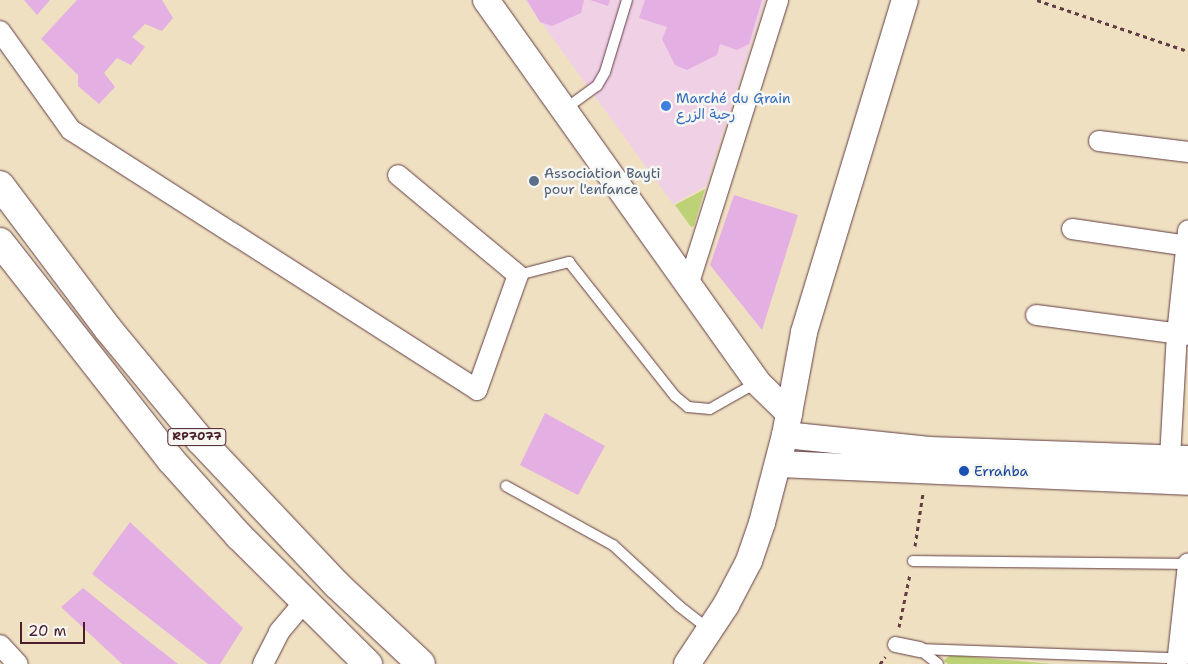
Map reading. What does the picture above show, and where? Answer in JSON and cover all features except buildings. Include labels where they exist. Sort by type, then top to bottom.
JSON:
[{"type":"main road","name":"RP7077","points":[[0,186],[109,330],[200,440],[337,585],[421,664]]},
{"type":"main road","name":"RP7077","points":[[0,242],[171,460],[304,602],[368,664]]},
{"type":"street","points":[[486,0],[562,111],[787,424],[929,450],[1179,458],[1182,334],[1188,241],[1072,229]]},
{"type":"street","points":[[688,286],[778,0]]},
{"type":"street","points":[[687,664],[710,630],[749,561],[779,464],[804,332],[905,0]]},
{"type":"street","points":[[0,31],[6,53],[72,130],[477,390],[518,275],[398,175]]},
{"type":"street","points":[[1099,141],[1188,152]]},
{"type":"street","points":[[1036,315],[1182,334]]},
{"type":"street","points":[[779,464],[1188,482]]},
{"type":"street","points":[[1181,660],[1188,564]]},
{"type":"street","points":[[263,664],[279,632],[304,602]]},
{"type":"street","points":[[895,644],[919,649]]},
{"type":"street","points":[[0,645],[18,664]]},
{"type":"lane","points":[[562,111],[597,86],[605,72],[627,0]]},
{"type":"lane","points":[[518,275],[569,262],[675,396],[688,407],[710,409],[757,382]]},
{"type":"lane","points":[[506,486],[613,545],[679,606],[710,630]]},
{"type":"lane","points":[[913,561],[1188,564]]},
{"type":"lane","points":[[919,649],[1092,661],[1181,660]]},
{"type":"lane","points":[[919,649],[938,664]]},
{"type":"path","points":[[1037,0],[1188,51]]},
{"type":"path","points":[[880,664],[895,644],[913,561],[926,471]]},
{"type":"shaded area","name":"Marché du Grain رحبة الزرع","points":[[525,0],[765,0],[706,186],[673,204]]},
{"type":"green space","points":[[705,189],[694,226],[691,227],[675,205]]},
{"type":"green space","points":[[950,655],[1052,664],[948,664],[944,661]]},
{"type":"place","name":"Marché du Grain رحبة الزرع","points":[[666,106]]},
{"type":"place","name":"Association Bayti pour l'enfance","points":[[534,181]]},
{"type":"place","name":"Errahba","points":[[964,471]]}]
